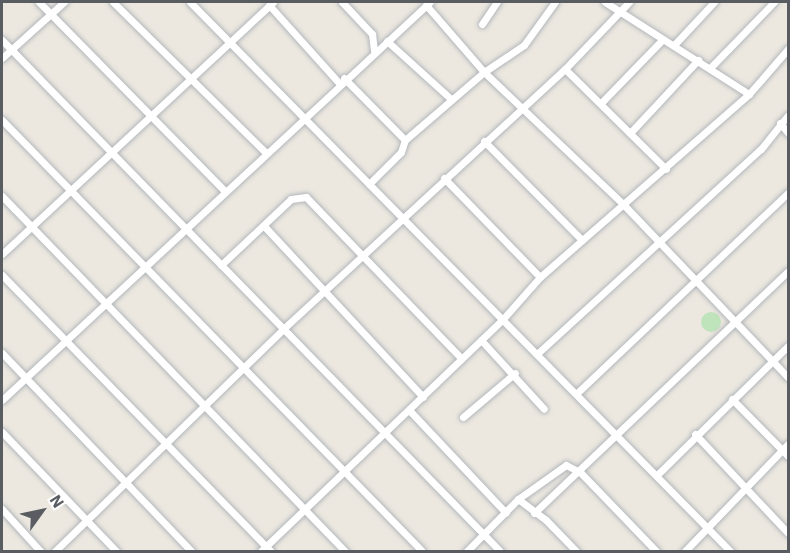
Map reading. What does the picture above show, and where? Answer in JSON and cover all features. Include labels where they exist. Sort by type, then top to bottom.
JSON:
[{"type":"street","points":[[39,2],[148,116],[224,190]]},
{"type":"street","points":[[2,58],[64,2]]},
{"type":"street","points":[[113,2],[265,152]]},
{"type":"street","points":[[190,2],[304,116],[402,219],[658,474],[731,552]]},
{"type":"street","points":[[342,2],[372,34],[374,51]]},
{"type":"street","points":[[482,24],[497,2]]},
{"type":"street","points":[[369,184],[401,152],[405,140],[484,72],[524,45],[555,2]]},
{"type":"street","points":[[605,2],[662,40],[711,67],[749,94]]},
{"type":"street","points":[[54,552],[282,330],[363,257],[484,141],[565,69],[629,2]]},
{"type":"street","points":[[674,45],[714,2]]},
{"type":"street","points":[[711,67],[774,2]]},
{"type":"street","points":[[2,254],[227,41],[271,3],[342,81],[405,140]]},
{"type":"street","points":[[2,400],[66,343],[224,190],[428,3],[484,72],[523,106],[623,204],[733,321],[789,376]]},
{"type":"street","points":[[2,40],[183,229],[221,265],[382,433],[501,552]]},
{"type":"street","points":[[601,103],[662,40]]},
{"type":"street","points":[[387,41],[451,99]]},
{"type":"street","points":[[2,275],[266,550],[304,509],[503,319],[540,278],[581,239],[666,169],[749,94],[789,49]]},
{"type":"street","points":[[630,134],[698,60]]},
{"type":"street","points":[[565,69],[666,169]]},
{"type":"street","points":[[538,353],[761,149],[780,123],[789,115]]},
{"type":"street","points":[[2,120],[423,552]]},
{"type":"street","points":[[780,123],[789,133]]},
{"type":"street","points":[[484,141],[581,239]]},
{"type":"street","points":[[444,178],[540,278]]},
{"type":"street","points":[[577,393],[789,193]]},
{"type":"street","points":[[2,196],[202,407],[346,552]]},
{"type":"street","points":[[221,265],[265,227],[291,199],[306,197],[461,358]]},
{"type":"street","points":[[265,227],[423,397]]},
{"type":"street","points":[[534,513],[548,497],[580,472],[616,433],[733,321],[789,271]]},
{"type":"street","points":[[481,340],[515,373],[544,409]]},
{"type":"street","points":[[658,474],[695,434],[789,346]]},
{"type":"street","points":[[2,353],[192,552]]},
{"type":"street","points":[[463,417],[515,373]]},
{"type":"street","points":[[684,552],[706,526],[787,450],[732,399]]},
{"type":"street","points":[[409,410],[506,513]]},
{"type":"street","points":[[2,432],[117,552]]},
{"type":"street","points":[[695,434],[789,533]]},
{"type":"street","points":[[466,552],[518,500],[560,467],[566,465],[580,472],[657,552]]},
{"type":"street","points":[[518,500],[577,552]]},
{"type":"street","points":[[2,509],[41,552]]},
{"type":"green space","points":[[711,312],[718,315],[721,322],[718,329],[711,332],[704,329],[701,322],[704,315]]}]
